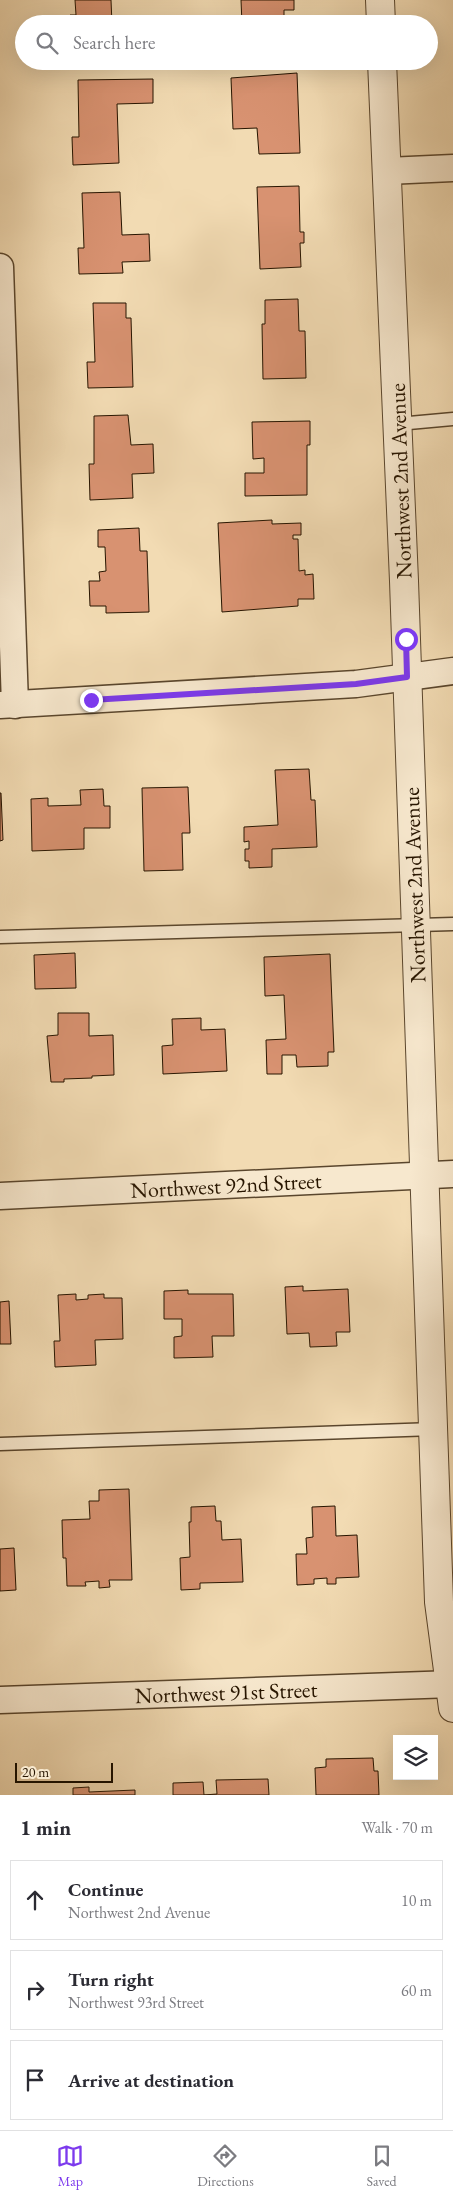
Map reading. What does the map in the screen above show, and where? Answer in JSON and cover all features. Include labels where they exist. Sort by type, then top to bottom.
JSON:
[{"type":"street","points":[[380,0],[381,15]]},
{"type":"street","name":"Northwest 2nd Avenue","points":[[382,70],[398,424],[439,1602],[452,1692]]},
{"type":"street","points":[[387,170],[453,168]]},
{"type":"street","points":[[0,267],[8,705],[356,684],[453,671]]},
{"type":"street","name":"Northwest 92nd Street","points":[[0,1196],[453,1174]]},
{"type":"street","name":"Northwest 91st Street","points":[[0,1700],[452,1692]]},
{"type":"lane","points":[[398,424],[453,419]]},
{"type":"lane","points":[[0,937],[453,924]]},
{"type":"lane","points":[[0,1444],[434,1429]]},
{"type":"building","points":[[75,0],[111,0],[112,15],[76,15]]},
{"type":"building","points":[[241,0],[294,0],[294,10],[284,10],[284,15],[242,15]]},
{"type":"building","points":[[297,73],[300,153],[259,154],[257,128],[233,129],[231,78]]},
{"type":"building","points":[[153,79],[153,103],[117,104],[119,163],[73,165],[72,137],[79,137],[78,80]]},
{"type":"building","points":[[299,186],[300,232],[304,232],[304,243],[300,243],[301,267],[260,269],[257,187]]},
{"type":"building","points":[[120,192],[122,235],[149,234],[150,261],[122,262],[123,273],[79,274],[78,248],[84,248],[82,193]]},
{"type":"building","points":[[298,299],[299,331],[305,331],[306,378],[263,379],[262,324],[265,324],[265,300]]},
{"type":"building","points":[[93,303],[126,303],[126,318],[131,318],[133,387],[88,388],[87,362],[95,362]]},
{"type":"building","points":[[128,415],[131,445],[153,444],[154,473],[132,474],[133,498],[90,500],[89,464],[94,464],[94,416]]},
{"type":"building","points":[[310,421],[310,445],[307,445],[307,495],[245,496],[245,473],[264,473],[264,458],[253,459],[252,422]]},
{"type":"building","points":[[272,520],[272,524],[301,523],[301,535],[293,535],[293,539],[298,539],[299,571],[305,570],[305,575],[313,574],[314,599],[298,599],[298,606],[222,612],[218,523]]},
{"type":"building","points":[[139,528],[140,551],[147,551],[149,612],[106,613],[106,606],[90,606],[89,581],[100,581],[99,572],[106,571],[105,547],[98,547],[98,530]]},
{"type":"building","points":[[309,769],[311,800],[315,800],[317,847],[272,849],[272,867],[249,868],[249,861],[245,861],[245,849],[249,849],[249,841],[244,842],[244,827],[278,825],[275,770]]},
{"type":"building","points":[[188,787],[190,833],[182,833],[183,870],[144,871],[142,788]]},
{"type":"building","points":[[103,789],[104,806],[110,806],[110,828],[84,828],[84,849],[32,851],[31,799],[48,798],[48,806],[81,805],[80,790]]},
{"type":"building","points":[[0,793],[3,840],[0,841]]},
{"type":"building","points":[[75,953],[76,988],[35,989],[34,955]]},
{"type":"building","points":[[330,954],[334,1052],[328,1052],[328,1066],[297,1067],[296,1055],[282,1055],[282,1074],[267,1074],[266,1040],[286,1039],[284,995],[265,996],[264,957]]},
{"type":"building","points":[[58,1013],[89,1013],[89,1036],[113,1035],[114,1075],[64,1079],[64,1082],[51,1082],[47,1036],[58,1035]]},
{"type":"building","points":[[201,1018],[201,1030],[225,1029],[227,1071],[163,1074],[162,1046],[173,1045],[172,1019]]},
{"type":"building","points":[[303,1286],[303,1291],[348,1289],[350,1332],[336,1332],[337,1346],[310,1347],[309,1333],[287,1334],[285,1287]]},
{"type":"building","points":[[188,1290],[188,1294],[233,1294],[234,1336],[212,1336],[213,1357],[174,1358],[174,1337],[182,1336],[182,1319],[164,1319],[164,1291]]},
{"type":"building","points":[[76,1294],[76,1300],[88,1299],[88,1295],[104,1294],[104,1298],[122,1298],[123,1339],[95,1340],[96,1365],[55,1367],[54,1341],[60,1341],[58,1295]]},
{"type":"building","points":[[9,1301],[11,1344],[0,1344],[0,1302]]},
{"type":"building","points":[[129,1489],[132,1580],[109,1580],[110,1587],[99,1588],[99,1581],[85,1582],[86,1586],[67,1586],[66,1558],[63,1558],[62,1520],[90,1519],[89,1501],[99,1501],[99,1490]]},
{"type":"building","points":[[215,1506],[216,1521],[221,1521],[222,1540],[241,1539],[243,1582],[200,1583],[200,1589],[181,1590],[180,1558],[190,1557],[189,1522],[191,1522],[191,1507]]},
{"type":"building","points":[[335,1506],[336,1536],[357,1535],[359,1577],[336,1578],[336,1584],[327,1584],[327,1578],[314,1579],[314,1584],[297,1585],[296,1554],[307,1554],[306,1538],[313,1537],[312,1507]]},
{"type":"building","points":[[14,1548],[16,1590],[0,1591],[0,1549]]},
{"type":"building","points":[[373,1758],[374,1771],[378,1771],[379,1795],[316,1795],[315,1768],[326,1767],[326,1759]]},
{"type":"building","points":[[268,1779],[269,1795],[204,1795],[217,1794],[216,1780]]},
{"type":"building","points":[[203,1782],[204,1795],[173,1795],[173,1783]]},
{"type":"building","points":[[89,1787],[89,1792],[135,1790],[135,1795],[73,1795],[73,1788]]},
{"type":"route","points":[[91,700],[356,684],[407,677],[406,639]]}]
